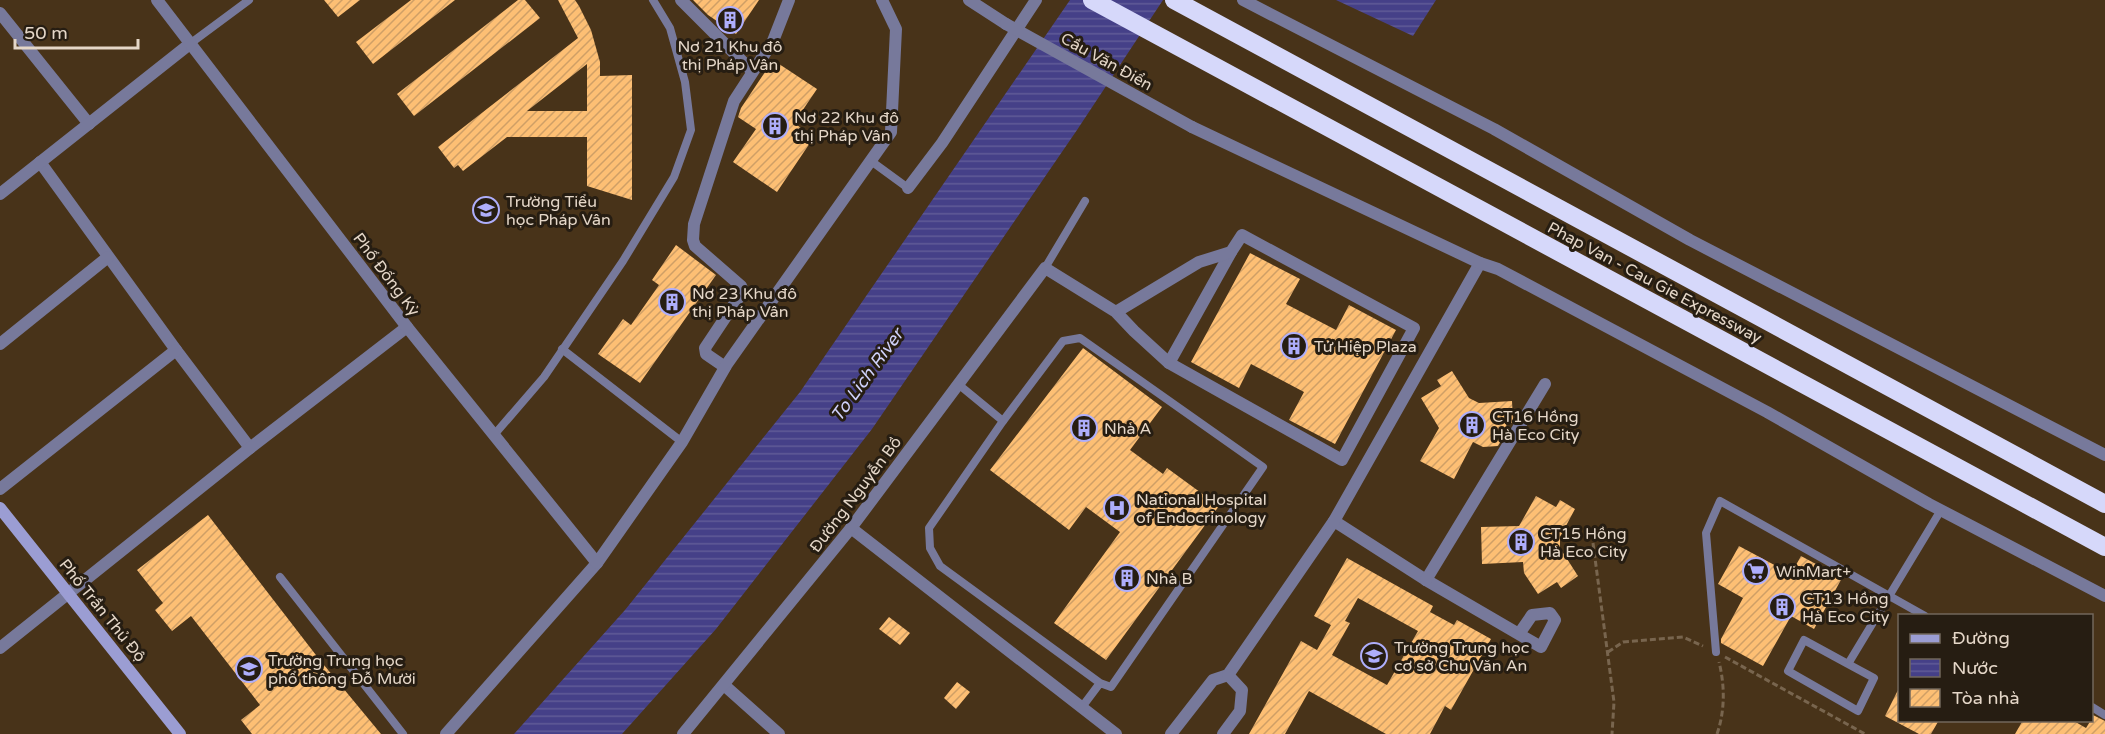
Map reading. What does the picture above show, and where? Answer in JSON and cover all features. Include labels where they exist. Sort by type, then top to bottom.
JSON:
[{"type":"highway","name":"Phap Van - Cau Gie Expressway","points":[[1092,0],[2105,547]]},
{"type":"highway","name":"Phap Van - Cau Gie Expressway","points":[[1174,0],[2105,504]]},
{"type":"main road","name":"Phố Trần Thủ Độ","points":[[0,508],[180,734]]},
{"type":"street","name":"Phố Đống Kỳ","points":[[158,0],[406,327],[597,563]]},
{"type":"street","points":[[681,0],[752,71]]},
{"type":"street","points":[[725,367],[704,352],[743,291],[741,286],[695,246],[694,224],[734,101],[773,41],[789,0]]},
{"type":"street","points":[[446,734],[597,563],[682,442],[725,367],[891,132],[896,29],[882,0]]},
{"type":"street","name":"Cầu Văn Điển","points":[[969,0],[1006,24],[1192,127],[1480,263],[1498,269],[1757,407],[1941,510],[2105,596]]},
{"type":"street","points":[[908,188],[942,143],[1036,0]]},
{"type":"street","points":[[1243,0],[1494,129],[1690,240],[2105,455]]},
{"type":"street","points":[[0,13],[88,124]]},
{"type":"street","points":[[0,194],[191,43]]},
{"type":"street","points":[[40,162],[250,448]]},
{"type":"street","points":[[1045,268],[1116,312],[1169,363],[1342,460],[1414,328],[1242,235],[1169,363]]},
{"type":"street","points":[[1116,312],[1199,262],[1231,252]]},
{"type":"street","points":[[0,344],[108,257]]},
{"type":"street","points":[[1172,734],[1213,680],[1228,675],[1334,521],[1480,263]]},
{"type":"street","name":"Đường Nguyễn Bồ","points":[[683,734],[851,528],[1045,268]]},
{"type":"street","points":[[0,648],[250,448],[406,327]]},
{"type":"street","points":[[0,489],[176,350]]},
{"type":"street","points":[[1426,580],[1545,384]]},
{"type":"street","points":[[1334,521],[1426,580],[1519,634]]},
{"type":"street","points":[[851,528],[1116,734]]},
{"type":"street","points":[[1223,734],[1240,711],[1242,690],[1228,675]]},
{"type":"street","points":[[724,686],[779,734]]},
{"type":"lane","points":[[191,43],[249,0]]},
{"type":"lane","points":[[495,435],[544,377],[623,261],[674,177],[691,130],[686,82],[670,28],[654,0]]},
{"type":"lane","points":[[871,161],[908,188]]},
{"type":"lane","points":[[1045,268],[1085,201]]},
{"type":"lane","points":[[1080,338],[1263,467],[1111,687],[1100,683],[940,566],[930,548],[929,528],[1003,421],[1063,341],[1080,338]]},
{"type":"lane","points":[[562,349],[682,442]]},
{"type":"lane","points":[[958,384],[1003,421]]},
{"type":"lane","points":[[1716,652],[1706,533],[1720,501],[1923,614]]},
{"type":"lane","points":[[1848,664],[1941,510]]},
{"type":"lane","points":[[280,577],[403,734]]},
{"type":"lane","points":[[1804,640],[1848,664],[1874,678],[1858,711],[1788,671],[1804,640]]},
{"type":"lane","points":[[1082,708],[1100,683]]},
{"type":"path","points":[[1593,543],[1614,702],[1612,734]]},
{"type":"path","points":[[1608,652],[1623,642],[1683,637],[1716,652],[1865,734]]},
{"type":"path","points":[[1716,652],[1724,681],[1717,734]]},
{"type":"water","name":"To Lich River","points":[[1070,0],[1163,0],[1077,130],[872,429],[716,629],[622,734],[514,734],[625,610],[800,392]]},
{"type":"water","points":[[1336,0],[1436,0],[1413,36]]},
{"type":"building","points":[[324,0],[360,0],[338,17]]},
{"type":"building","points":[[411,0],[455,0],[373,64],[356,42]]},
{"type":"building","points":[[518,0],[525,0],[540,18],[414,116],[397,94]]},
{"type":"building","points":[[558,0],[575,0],[579,6],[591,30],[600,62],[600,76],[632,75],[632,200],[587,186],[587,137],[507,137],[463,171],[458,165],[454,168],[438,147],[578,38]],"holes":[[[587,64],[587,111],[527,111]]]},
{"type":"building","name":"Nơ 21 Khu đô thị Pháp Vân","points":[[693,0],[759,0],[736,34],[708,15]]},
{"type":"building","name":"Nơ 22 Khu đô thị Pháp Vân","points":[[773,60],[817,89],[794,123],[814,137],[777,192],[733,162],[756,129],[738,117],[741,108]]},
{"type":"building","name":"Nơ 23 Khu đô thị Pháp Vân","points":[[676,245],[716,275],[640,383],[598,354],[623,319],[631,325],[659,285],[652,280]]},
{"type":"building","name":"Tứ Hiệp Plaza","points":[[1250,253],[1300,279],[1286,304],[1336,330],[1349,305],[1396,330],[1335,444],[1289,420],[1304,392],[1251,364],[1239,388],[1191,362]]},
{"type":"building","points":[[1083,348],[1162,407],[1130,450],[1163,474],[1167,468],[1219,506],[1106,660],[1054,623],[1120,532],[1086,507],[1069,530],[990,470]]},
{"type":"building","name":"CT16 Hồng Hà Eco City","points":[[1452,371],[1469,398],[1479,403],[1512,401],[1513,420],[1512,423],[1506,423],[1507,431],[1498,446],[1483,447],[1473,442],[1454,479],[1420,461],[1439,428],[1421,398],[1441,386],[1437,380]]},
{"type":"building","name":"CT15 Hồng Hà Eco City","points":[[1536,496],[1556,507],[1560,500],[1575,509],[1560,537],[1560,548],[1578,576],[1561,588],[1557,582],[1538,594],[1524,573],[1523,562],[1482,564],[1481,527],[1519,526]]},
{"type":"building","name":"Trường Trung học phổ thông Đỗ Mười","points":[[208,515],[319,659],[381,734],[252,734],[241,720],[260,705],[191,616],[172,631],[155,610],[163,603],[137,570]]},
{"type":"building","name":"CT13 Hồng Hà Eco City","points":[[1739,546],[1791,574],[1801,556],[1842,578],[1814,629],[1791,616],[1763,666],[1721,643],[1743,598],[1718,584]]},
{"type":"building","points":[[1347,558],[1433,606],[1430,612],[1454,625],[1457,620],[1491,639],[1451,710],[1445,706],[1430,734],[1386,734],[1309,691],[1285,734],[1249,734],[1301,641],[1317,650],[1331,625],[1314,616]],"holes":[[[1358,598],[1418,631],[1387,685],[1332,655],[1350,623],[1345,621]]]},
{"type":"building","points":[[889,617],[910,633],[900,645],[879,629]]},
{"type":"building","points":[[957,682],[970,692],[956,709],[944,698]]},
{"type":"building","points":[[1898,690],[1898,722],[1938,722],[1931,734],[1919,734],[1885,716]]},
{"type":"building","points":[[2093,715],[2105,721],[2105,734],[2015,734],[2022,722],[2076,722],[2086,728],[2090,722],[2093,722]]},
{"type":"place","name":"Nơ 21 Khu đô thị Pháp Vân","points":[[730,20]]},
{"type":"place","name":"Nơ 22 Khu đô thị Pháp Vân","points":[[775,126]]},
{"type":"place","name":"Trường Tiểu học Pháp Vân","points":[[486,210]]},
{"type":"place","name":"Nơ 23 Khu đô thị Pháp Vân","points":[[672,302]]},
{"type":"place","name":"Tứ Hiệp Plaza","points":[[1294,346]]},
{"type":"place","name":"CT16 Hồng Hà Eco City","points":[[1472,425]]},
{"type":"place","name":"Nhà A","points":[[1084,428]]},
{"type":"place","name":"National Hospital of Endocrinology","points":[[1117,508]]},
{"type":"place","name":"CT15 Hồng Hà Eco City","points":[[1521,542]]},
{"type":"place","name":"WinMart+","points":[[1756,571]]},
{"type":"place","name":"Nhà B","points":[[1127,578]]},
{"type":"place","name":"CT13 Hồng Hà Eco City","points":[[1782,607]]},
{"type":"place","name":"Trường Trung học cơ sở Chu Văn An","points":[[1374,656]]},
{"type":"place","name":"Trường Trung học phổ thông Đỗ Mười","points":[[249,669]]}]
